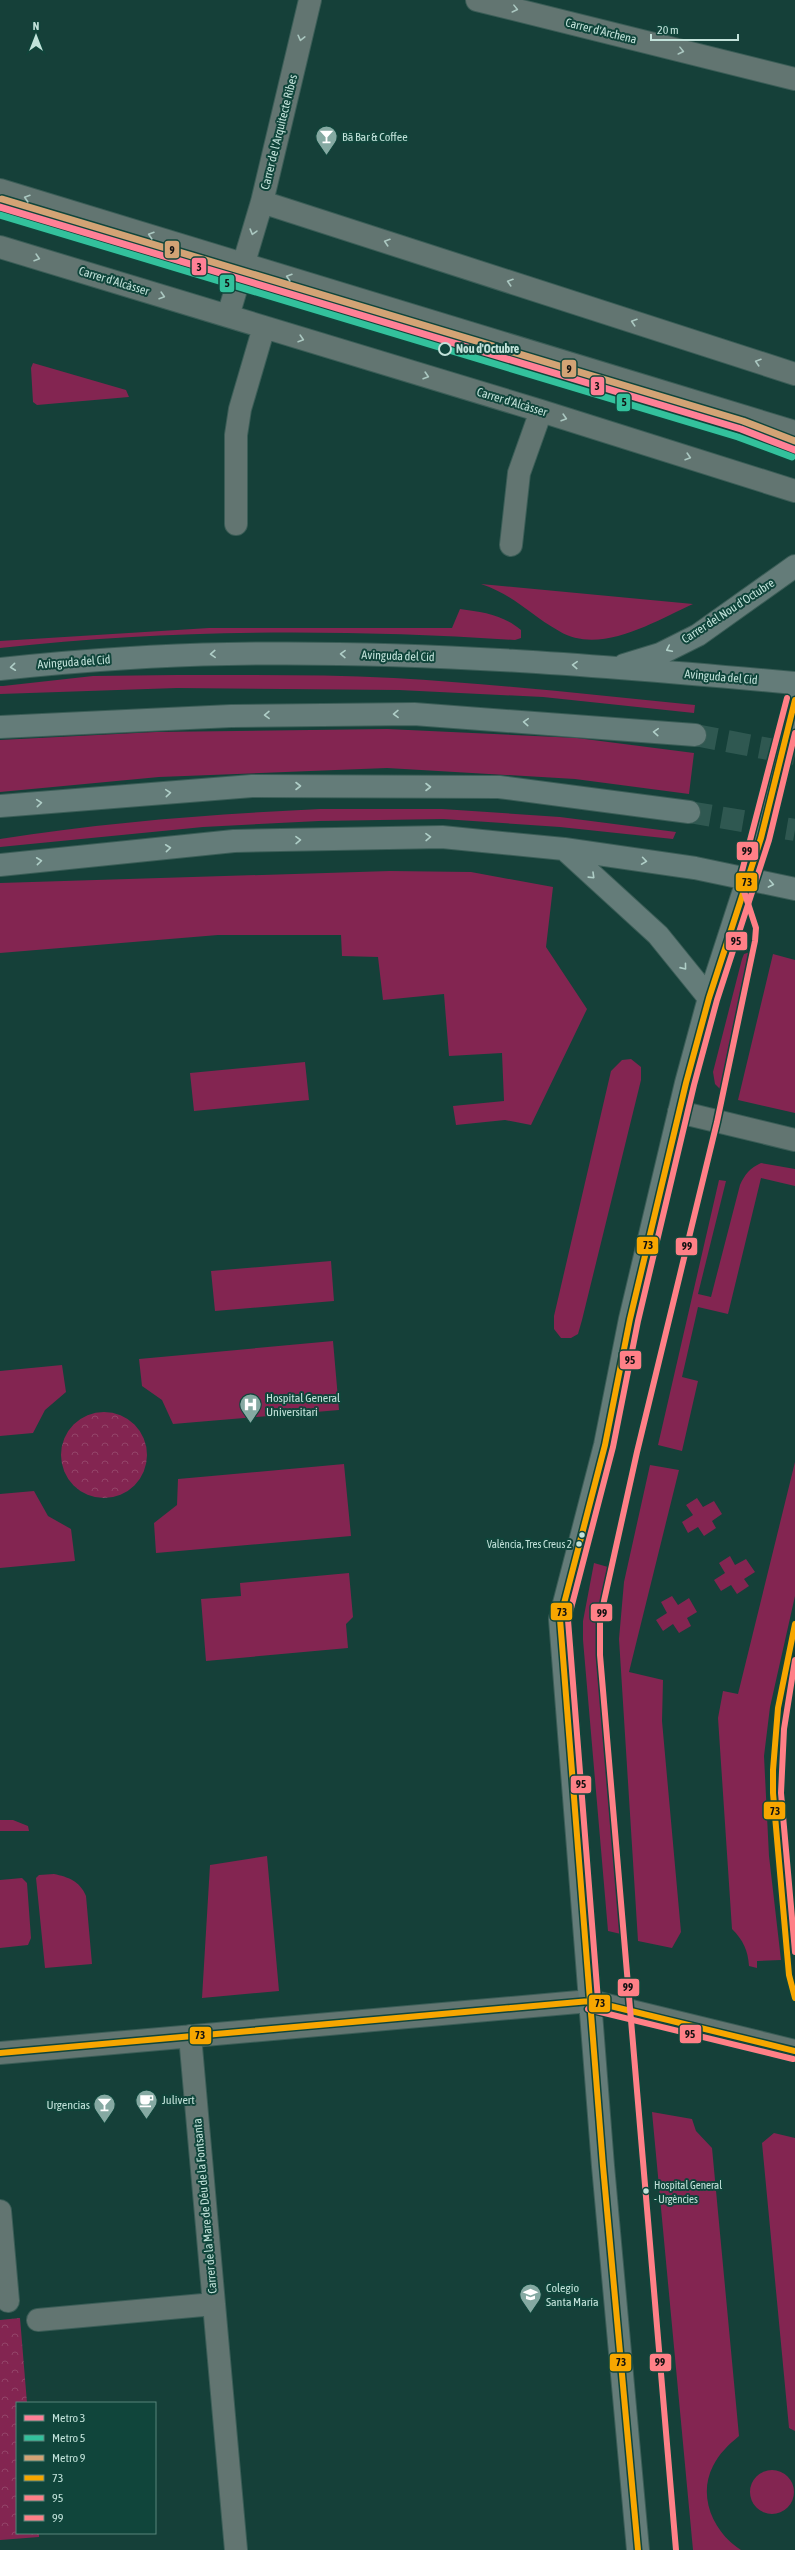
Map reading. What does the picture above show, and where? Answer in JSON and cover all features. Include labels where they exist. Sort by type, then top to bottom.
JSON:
[{"type":"main road","name":"Carrer del Nou d'Octubre","points":[[614,668],[660,654],[698,635],[795,566]]},
{"type":"main road","name":"Avinguda del Cid","points":[[0,669],[76,661],[227,654],[444,658],[614,668],[795,683]]},
{"type":"main road","points":[[638,2550],[590,2001],[560,1619],[605,1445],[630,1319],[679,1112],[709,998],[748,880],[795,700]]},
{"type":"main road","points":[[0,727],[231,716],[414,714],[695,735]]},
{"type":"main road","points":[[0,806],[252,786],[491,787],[689,812]]},
{"type":"main road","points":[[0,865],[234,841],[442,837],[564,849],[695,868],[795,889]]},
{"type":"main road","points":[[564,849],[658,935],[709,998]]},
{"type":"street","name":"Carrer de l'Arquitecte Ribes","points":[[244,263],[262,202],[310,0]]},
{"type":"street","name":"Carrer d'Archena","points":[[477,0],[795,79]]},
{"type":"street","points":[[0,190],[244,263],[795,432]]},
{"type":"street","points":[[262,202],[795,374]]},
{"type":"street","name":"Carrer d'Alcàsser","points":[[1,251],[228,316],[541,411],[795,491]]},
{"type":"street","points":[[228,316],[244,263]]},
{"type":"street","points":[[236,524],[236,435],[240,409],[264,327]]},
{"type":"street","points":[[511,545],[519,474],[541,411]]},
{"type":"street","points":[[679,1112],[795,1140]]},
{"type":"street","points":[[0,2053],[590,2001],[795,2051]]},
{"type":"street","name":"Carrer de la Mare de Déu de la Fontsanta","points":[[190,2036],[236,2550]]},
{"type":"street","points":[[0,2210],[8,2301]]},
{"type":"street","name":"Carrer de la Mare de Déu de la Fontsanta","points":[[38,2320],[214,2304]]},
{"type":"green space","points":[[33,363],[126,390],[129,397],[37,405],[33,402],[31,368]]},
{"type":"green space","points":[[481,584],[693,604],[645,627],[609,638],[592,640],[575,638],[559,631],[504,594]]},
{"type":"green space","points":[[460,609],[485,613],[507,621],[521,630],[521,638],[515,640],[451,636],[322,633],[193,634],[128,637],[0,648],[0,641],[209,628],[452,628]]},
{"type":"green space","points":[[312,675],[432,680],[695,705],[694,713],[543,697],[399,690],[177,688],[0,694],[0,686],[93,676]]},
{"type":"green space","points":[[387,729],[577,738],[694,753],[689,794],[575,779],[387,768],[159,777],[0,792],[0,740],[156,732]]},
{"type":"green space","points":[[320,809],[442,809],[560,817],[676,832],[673,839],[560,827],[443,819],[319,821],[203,827],[0,847],[0,839],[120,823],[240,813]]},
{"type":"green space","points":[[390,871],[471,872],[553,887],[546,947],[587,1009],[531,1125],[505,1120],[456,1125],[453,1106],[504,1101],[502,1053],[449,1056],[444,994],[383,1000],[378,957],[342,956],[341,935],[218,935],[0,953],[0,883]]},
{"type":"green space","points":[[753,951],[756,954],[723,1092],[715,1084],[713,1072],[742,959],[744,954]]},
{"type":"green space","points":[[773,954],[795,960],[795,1113],[738,1100]]},
{"type":"green space","points":[[631,1059],[641,1067],[641,1080],[582,1320],[578,1334],[571,1338],[561,1338],[554,1329],[554,1316],[611,1071],[622,1060]]},
{"type":"green space","points":[[305,1062],[309,1100],[194,1111],[190,1073]]},
{"type":"green space","points":[[761,1163],[795,1169],[795,1186],[761,1178],[728,1314],[698,1307],[682,1377],[698,1381],[682,1451],[658,1445],[719,1180],[726,1181],[698,1294],[711,1297],[740,1185],[748,1172]]},
{"type":"green space","points":[[331,1261],[334,1301],[215,1311],[211,1271]]},
{"type":"green space","points":[[333,1341],[339,1410],[173,1424],[162,1400],[142,1386],[139,1359]]},
{"type":"green space","points":[[62,1365],[66,1392],[45,1410],[33,1433],[0,1436],[0,1371]]},
{"type":"green space","points":[[96,1412],[112,1412],[121,1415],[135,1424],[144,1438],[147,1447],[147,1463],[144,1472],[135,1486],[121,1495],[112,1498],[96,1498],[80,1491],[73,1486],[68,1479],[61,1463],[61,1447],[68,1431],[73,1424],[80,1419]]},
{"type":"green space","points":[[795,1462],[795,1596],[770,1707],[764,1756],[769,1856],[781,1960],[757,1961],[757,1968],[749,1966],[744,1946],[732,1929],[718,1718],[723,1691],[738,1694]]},
{"type":"green space","points":[[344,1464],[351,1536],[156,1553],[154,1523],[177,1505],[178,1479]]},
{"type":"green space","points":[[650,1465],[679,1470],[629,1672],[663,1680],[662,1721],[681,1932],[672,1948],[638,1941],[619,1639],[624,1582]]},
{"type":"green space","points":[[34,1491],[48,1516],[71,1529],[75,1561],[0,1568],[0,1494]]},
{"type":"green space","points":[[697,1498],[703,1507],[714,1501],[722,1514],[712,1521],[716,1528],[704,1536],[698,1527],[688,1533],[682,1522],[693,1515],[686,1505]]},
{"type":"green space","points":[[730,1556],[735,1565],[746,1559],[755,1572],[744,1579],[749,1586],[737,1594],[731,1585],[721,1591],[714,1580],[725,1573],[719,1563]]},
{"type":"green space","points":[[594,1563],[608,1567],[599,1617],[598,1654],[621,1934],[608,1931],[583,1640],[583,1621]]},
{"type":"green space","points":[[349,1573],[353,1617],[346,1624],[348,1648],[206,1661],[201,1599],[241,1596],[240,1583]]},
{"type":"green space","points":[[672,1596],[678,1605],[689,1598],[697,1612],[687,1618],[691,1626],[679,1633],[673,1624],[663,1631],[656,1620],[667,1613],[661,1602]]},
{"type":"green space","points":[[0,1820],[13,1820],[28,1826],[29,1831],[0,1831]]},
{"type":"green space","points":[[267,1856],[279,1991],[202,1998],[210,1865]]},
{"type":"green space","points":[[54,1874],[73,1880],[77,1883],[86,1896],[92,1964],[45,1968],[36,1878],[39,1875]]},
{"type":"green space","points":[[22,1878],[27,1883],[31,1938],[28,1945],[0,1948],[0,1880]]},
{"type":"green space","points":[[652,2112],[692,2119],[696,2131],[712,2148],[739,2436],[724,2450],[715,2462],[709,2478],[707,2490],[708,2502],[716,2524],[731,2543],[741,2550],[693,2550]]},
{"type":"green space","points":[[774,2133],[795,2138],[795,2431],[789,2428],[762,2143]]},
{"type":"green space","points":[[20,2318],[27,2402],[16,2402],[16,2534],[39,2534],[39,2537],[0,2540],[0,2320]]},
{"type":"green space","points":[[768,2470],[776,2470],[788,2476],[794,2488],[794,2496],[788,2508],[776,2514],[768,2514],[756,2508],[750,2496],[750,2488],[756,2476]]},
{"type":"tunnel","points":[[695,735],[795,754]]},
{"type":"tunnel","points":[[689,812],[795,830]]},
{"type":"metro line","name":"9","points":[[2,199],[743,421],[795,441]]},
{"type":"metro line","name":"3","points":[[0,207],[741,429],[795,450]]},
{"type":"metro line","name":"5","points":[[0,215],[738,437],[792,457]]},
{"type":"transit line","name":"99","points":[[676,2550],[600,1655],[600,1622],[637,1452],[717,1122],[755,941],[756,928],[740,879],[787,698]]},
{"type":"transit line","name":"73","points":[[638,2550],[603,2166],[560,1619],[605,1445],[630,1319],[686,1083],[709,998],[761,838],[795,700]]},
{"type":"transit line","name":"95","points":[[598,2000],[568,1620],[613,1447],[638,1321],[694,1085],[717,1000],[769,840],[795,733]]},
{"type":"transit line","name":"73","points":[[795,1624],[778,1708],[773,1770],[773,1793],[789,1975],[795,1998]]},
{"type":"transit line","name":"99","points":[[795,1660],[784,1729],[781,1793],[795,1952]]},
{"type":"transit line","name":"73","points":[[0,2053],[590,2001],[795,2051]]},
{"type":"transit line","name":"95","points":[[588,2009],[793,2059]]},
{"type":"place","name":"Bā Bar & Coffee","points":[[326,156]]},
{"type":"place","name":"Nou d'Octubre","points":[[445,349]]},
{"type":"place","name":"Hospital General Universitari","points":[[250,1424]]},
{"type":"place","name":"València, Tres Creus 2","points":[[579,1544]]},
{"type":"place","name":"Julivert","points":[[147,2120]]},
{"type":"place","name":"Urgencias","points":[[105,2124]]},
{"type":"place","name":"Hospital General - Urgències","points":[[646,2191]]},
{"type":"place","name":"Colegio Santa María","points":[[530,2314]]}]
